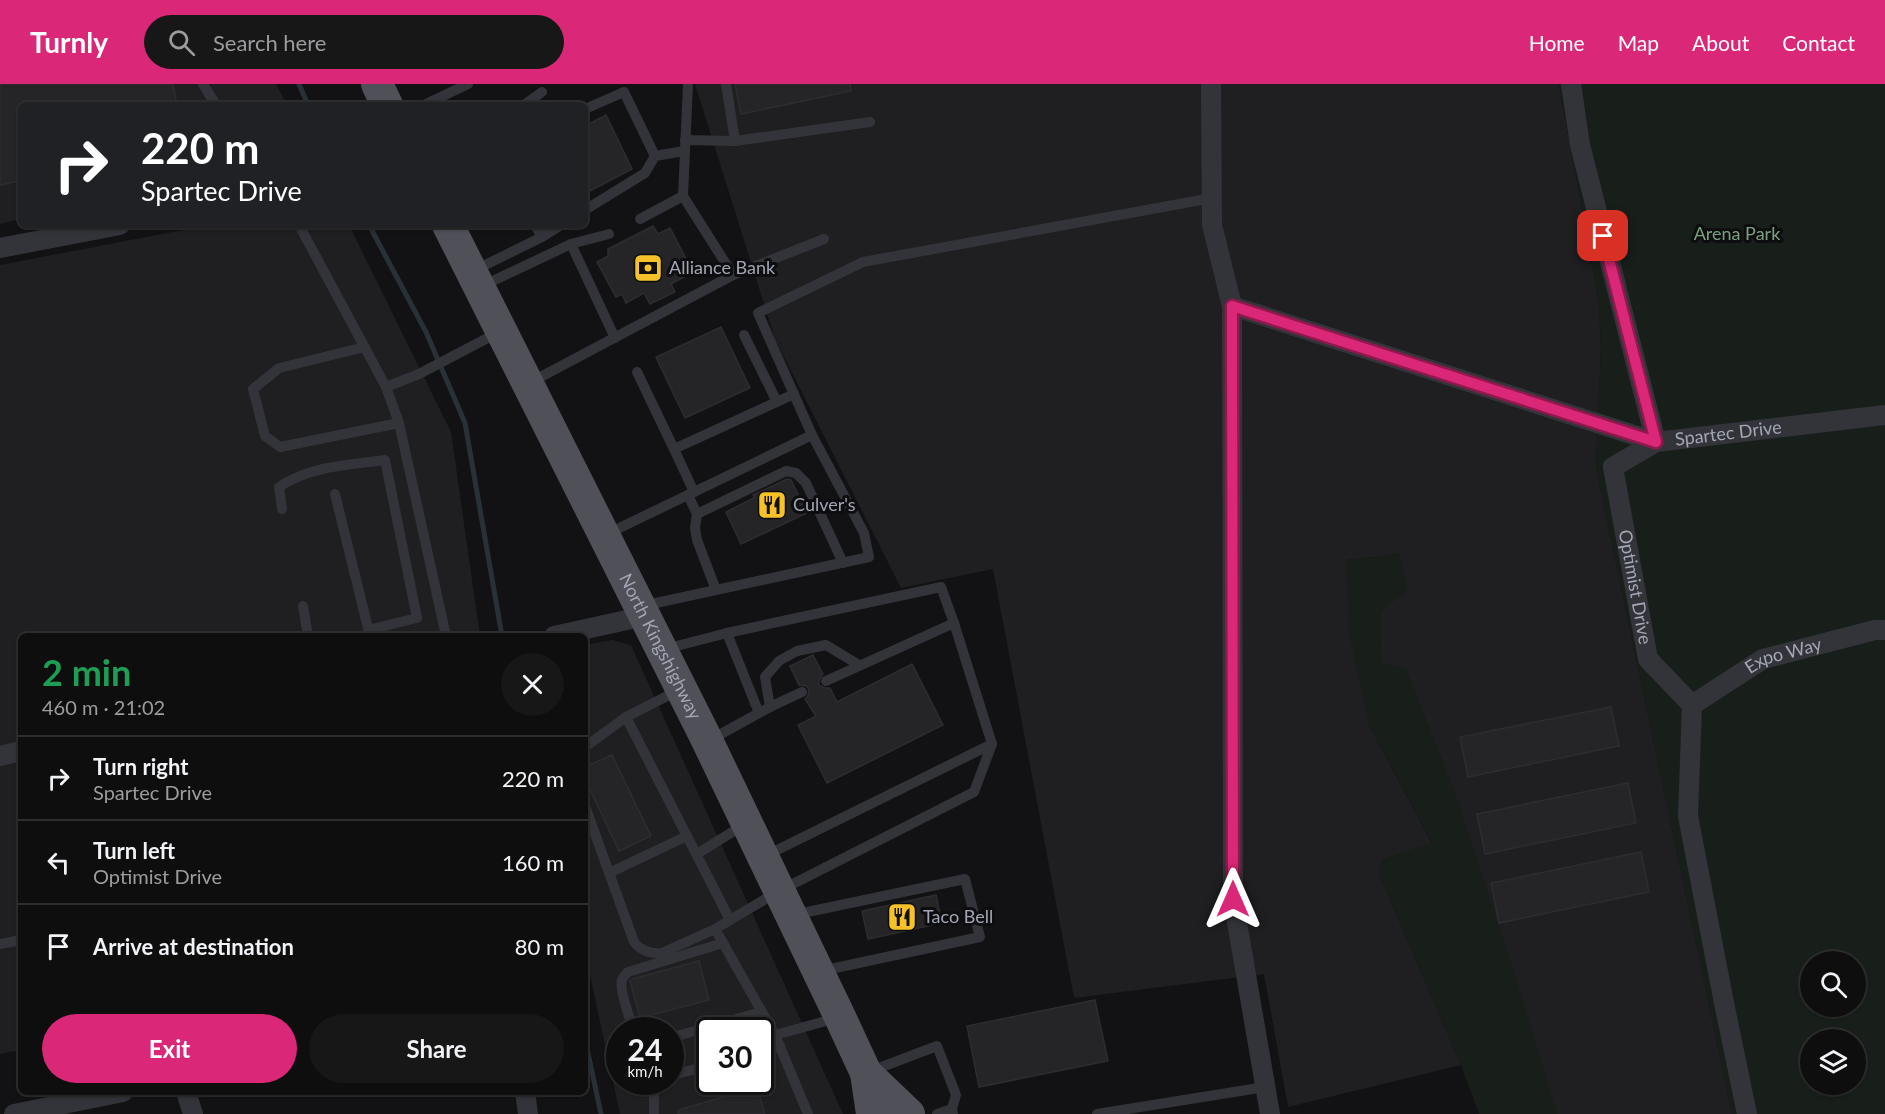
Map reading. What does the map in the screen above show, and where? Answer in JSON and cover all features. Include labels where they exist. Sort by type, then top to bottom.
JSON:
[{"type":"main road","points":[[377,84],[386,102]]},
{"type":"main road","name":"North Kingshighway","points":[[450,228],[707,741],[840,1017],[866,1073],[872,1114]]},
{"type":"main road","name":"North Kingshighway","points":[[866,1073],[909,1114]]},
{"type":"street","points":[[1211,84],[1212,225],[1232,306],[1233,899],[1270,1114]]},
{"type":"street","points":[[1571,84],[1580,145],[1656,442]]},
{"type":"street","points":[[0,248],[104,228]]},
{"type":"street","name":"Spartec Drive","points":[[1232,306],[1656,442],[1885,415]]},
{"type":"street","name":"Optimist Drive","points":[[1656,442],[1613,467],[1648,659],[1692,705]]},
{"type":"street","points":[[565,633],[642,611]]},
{"type":"street","name":"Expo Way","points":[[1692,705],[1763,659],[1875,630],[1885,630]]},
{"type":"street","points":[[1692,705],[1688,816],[1747,1114]]},
{"type":"street","points":[[0,756],[18,752]]},
{"type":"street","points":[[14,1114],[108,1095]]},
{"type":"street","points":[[187,1095],[193,1114]]},
{"type":"street","points":[[525,1095],[528,1114]]},
{"type":"lane","points":[[203,84],[214,102]]},
{"type":"lane","points":[[430,102],[468,84]]},
{"type":"lane","points":[[688,84],[682,196],[733,275]]},
{"type":"lane","points":[[726,84],[735,141]]},
{"type":"lane","points":[[588,107],[622,88],[655,156]]},
{"type":"lane","points":[[528,102],[542,92]]},
{"type":"lane","points":[[685,140],[735,141],[870,122]]},
{"type":"lane","points":[[655,156],[684,152]]},
{"type":"lane","points":[[588,208],[645,172],[655,156]]},
{"type":"lane","points":[[640,219],[682,196]]},
{"type":"lane","points":[[642,611],[716,590],[869,558],[864,533],[812,435],[758,313],[863,262],[1212,198]]},
{"type":"lane","points":[[301,228],[386,387],[399,423],[445,633]]},
{"type":"lane","points":[[537,228],[542,237]]},
{"type":"lane","points":[[475,279],[556,228]]},
{"type":"lane","points":[[475,279],[571,244],[609,234]]},
{"type":"lane","points":[[528,384],[733,275],[824,239]]},
{"type":"lane","points":[[571,244],[615,338]]},
{"type":"lane","points":[[386,387],[419,374],[501,331]]},
{"type":"lane","points":[[744,335],[777,402]]},
{"type":"lane","points":[[365,348],[279,368],[253,389],[266,436],[280,447],[399,423]]},
{"type":"lane","points":[[637,372],[674,449],[691,493],[698,514],[695,528],[697,540],[716,590]]},
{"type":"lane","points":[[674,449],[794,394]]},
{"type":"lane","points":[[604,535],[812,435]]},
{"type":"lane","points":[[282,509],[279,487],[293,477],[328,468],[385,460],[417,618],[369,633],[335,494]]},
{"type":"lane","points":[[698,514],[786,471],[796,473],[806,483],[843,563]]},
{"type":"lane","points":[[662,651],[727,633],[941,587],[992,744],[974,792],[785,903]]},
{"type":"lane","points":[[303,606],[308,633]]},
{"type":"lane","points":[[826,681],[954,623]]},
{"type":"lane","points":[[727,633],[759,713]]},
{"type":"lane","points":[[770,707],[765,677],[778,661],[797,651],[826,645],[859,665]]},
{"type":"lane","points":[[588,745],[626,717],[681,689]]},
{"type":"lane","points":[[707,741],[802,692]]},
{"type":"lane","points":[[626,717],[730,920]]},
{"type":"lane","points":[[762,857],[992,744]]},
{"type":"lane","points":[[588,814],[634,942],[639,948],[652,954],[662,953],[730,920],[785,903],[965,879],[980,938],[818,972]]},
{"type":"lane","points":[[697,854],[746,824]]},
{"type":"lane","points":[[609,873],[687,836]]},
{"type":"lane","points":[[715,929],[775,1035],[808,1114]]},
{"type":"lane","points":[[0,944],[18,941]]},
{"type":"lane","points":[[630,1017],[621,987],[623,977],[628,972],[723,943]]},
{"type":"lane","points":[[684,1034],[760,1012]]},
{"type":"lane","points":[[775,1035],[840,1017]]},
{"type":"lane","points":[[774,1048],[780,1046]]},
{"type":"lane","points":[[866,1073],[937,1046],[956,1095],[953,1111],[937,1114]]},
{"type":"lane","points":[[1097,1114],[1265,1087]]},
{"type":"lane","points":[[654,1095],[654,1114]]},
{"type":"lane","points":[[1167,1103],[1172,1114]]},
{"type":"shaded area","points":[[0,84],[276,84],[285,102],[18,102],[18,220],[0,224]]},
{"type":"shaded area","points":[[695,84],[1559,84],[1599,303],[1601,348],[1596,468],[1732,1114],[1556,1114],[1381,663],[1380,613],[1399,553],[1346,560],[1369,725],[1432,843],[1382,860],[1379,874],[1461,1065],[1288,1107],[1264,974],[1074,998],[993,569],[901,588],[775,339]]},
{"type":"shaded area","points":[[193,228],[350,228],[451,432],[480,633],[18,633],[18,1051],[0,1054],[0,265]]},
{"type":"shaded area","points":[[612,640],[631,645],[843,1114],[620,1114],[616,1095],[684,1095],[684,1017],[606,1017],[606,1049],[588,966],[588,644]]},
{"type":"green space","name":"Arena Park","points":[[1559,84],[1885,84],[1885,1114],[1732,1114],[1596,468],[1601,348],[1599,303]]},
{"type":"green space","points":[[1399,553],[1408,589],[1380,613],[1381,662],[1406,669],[1456,795],[1521,994],[1557,1114],[1479,1114],[1461,1065],[1379,874],[1382,860],[1432,842],[1369,725],[1349,633],[1346,560]]},
{"type":"building","points":[[0,84],[173,84],[176,102],[18,102],[18,182],[0,185]]},
{"type":"building","points":[[735,84],[850,84],[851,91],[741,114]]},
{"type":"building","points":[[606,115],[632,169],[590,191],[588,187],[588,124]]},
{"type":"building","points":[[653,226],[658,234],[670,228],[693,272],[671,284],[675,292],[650,304],[644,293],[626,303],[622,294],[616,297],[597,262],[608,256],[608,249]]},
{"type":"building","points":[[721,327],[750,388],[685,418],[656,357]]},
{"type":"building","name":"Culver's","points":[[787,479],[791,480],[807,513],[741,544],[726,512],[754,498],[753,495]]},
{"type":"building","points":[[813,655],[823,674],[819,685],[830,688],[837,702],[912,664],[943,725],[827,783],[798,725],[816,716],[805,699],[809,689],[799,685],[790,666]]},
{"type":"building","points":[[1611,707],[1619,746],[1468,777],[1460,737]]},
{"type":"building","points":[[612,755],[651,836],[619,851],[588,785],[588,766]]},
{"type":"building","points":[[1628,783],[1636,823],[1485,854],[1477,814]]},
{"type":"building","points":[[1641,852],[1649,892],[1499,923],[1491,883]]},
{"type":"building","name":"Taco Bell","points":[[936,895],[942,923],[868,939],[862,911]]},
{"type":"building","points":[[699,961],[709,1000],[640,1017],[630,981]]},
{"type":"building","points":[[1095,1000],[1108,1061],[979,1087],[967,1026]]},
{"type":"building","points":[[730,1095],[759,1095],[765,1114],[678,1114],[678,1110]]},
{"type":"waterway","points":[[299,84],[307,102]]},
{"type":"waterway","points":[[371,228],[426,332],[465,423],[501,633]]},
{"type":"waterway","points":[[588,1053],[601,1114]]},
{"type":"place","name":"Alliance Bank","points":[[648,268]]},
{"type":"place","name":"Culver's","points":[[772,505]]},
{"type":"place","name":"Taco Bell","points":[[902,917]]},
{"type":"route","points":[[1233,899],[1232,306],[1656,442],[1603,236]]}]
